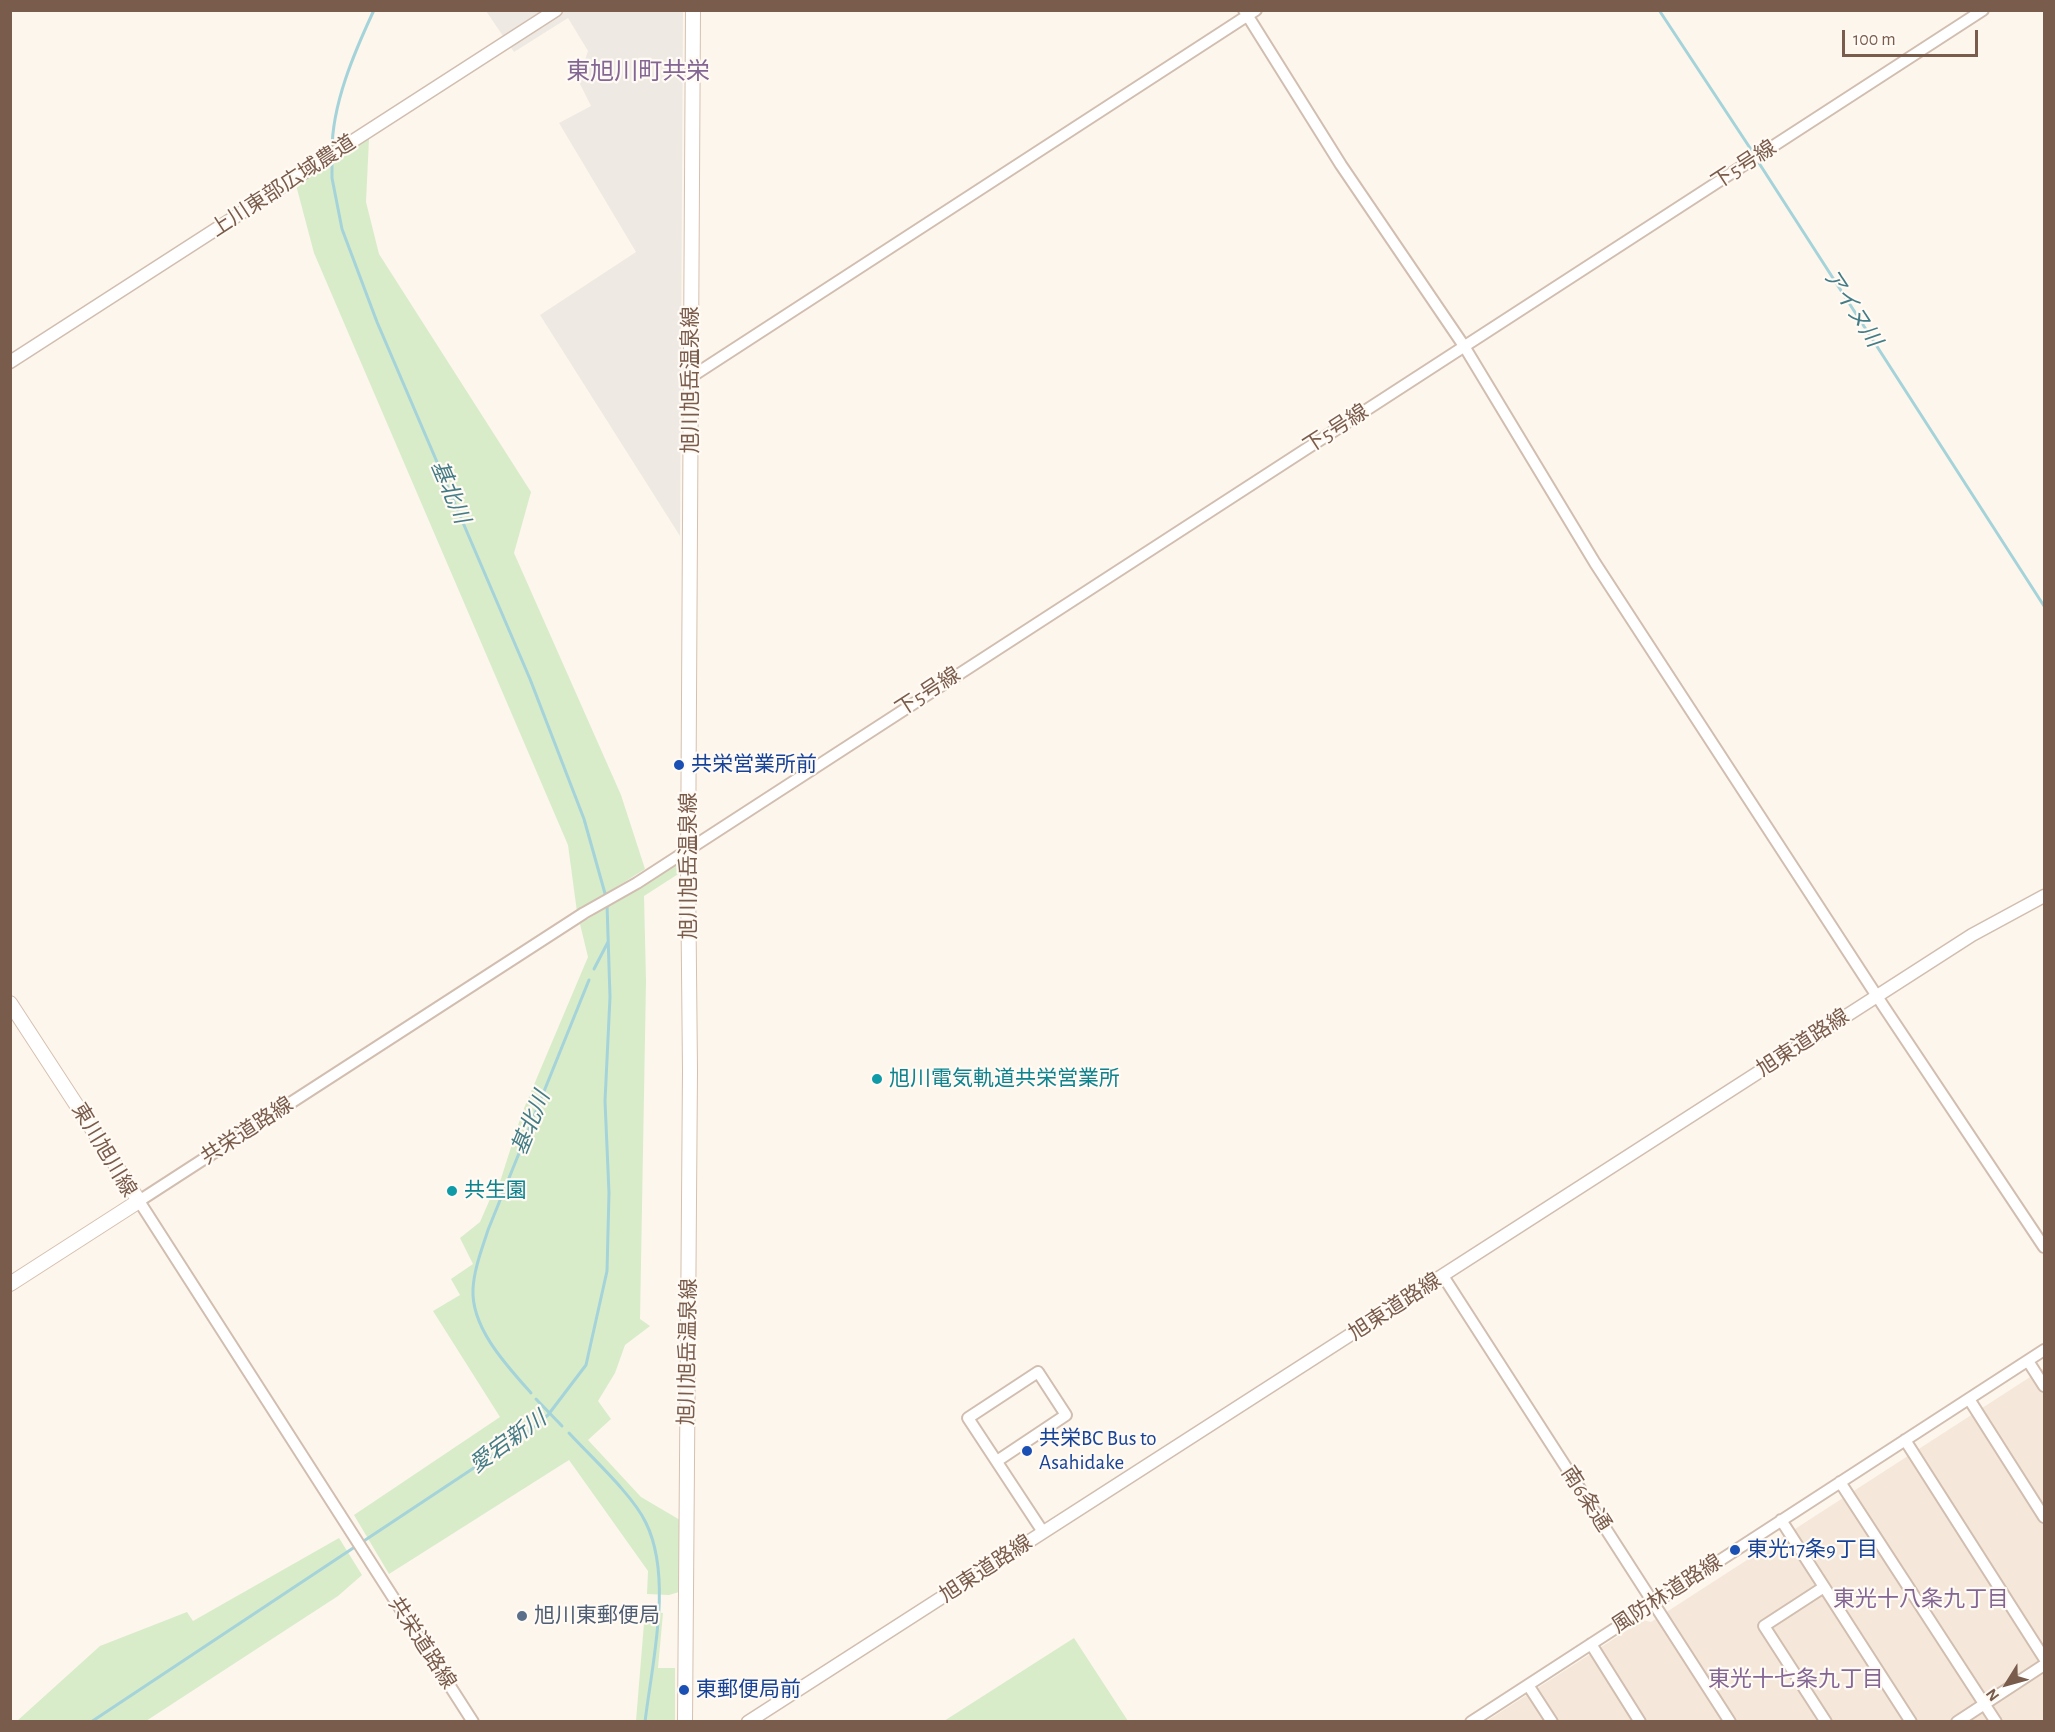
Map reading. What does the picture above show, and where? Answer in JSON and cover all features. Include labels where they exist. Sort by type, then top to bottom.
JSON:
[{"type":"main road","name":"旭川旭岳温泉線","points":[[685,1722],[690,1105],[693,10]]},
{"type":"main road","name":"東川旭川線","points":[[10,1003],[139,1201],[10,1284]]},
{"type":"street","name":"上川東部広域農道","points":[[10,362],[556,10]]},
{"type":"street","name":"下5号線","points":[[689,847],[1983,10]]},
{"type":"street","points":[[691,377],[1249,12],[1341,165],[1464,346],[1595,563],[2044,1247]]},
{"type":"street","name":"共栄道路線","points":[[473,1722],[139,1201],[689,847]]},
{"type":"street","name":"旭東道路線","points":[[748,1722],[1877,995],[1972,935],[2044,896]]},
{"type":"street","name":"南6条通","points":[[1443,1276],[1730,1722]]},
{"type":"street","name":"風防林道路線","points":[[1471,1722],[2044,1350]]},
{"type":"street","points":[[2028,1361],[2044,1386]]},
{"type":"street","points":[[997,1461],[1066,1415],[1038,1372],[968,1418],[1043,1532]]},
{"type":"street","points":[[1969,1399],[2044,1517]]},
{"type":"street","points":[[1905,1440],[2044,1658]]},
{"type":"street","points":[[1840,1482],[1996,1722]]},
{"type":"street","points":[[1781,1520],[1911,1722]]},
{"type":"street","points":[[1824,1587],[1764,1626],[1826,1722]]},
{"type":"street","points":[[1591,1644],[1640,1722]]},
{"type":"street","points":[[1957,1722],[2044,1665]]},
{"type":"street","points":[[1528,1685],[1551,1722]]},
{"type":"shaded area","points":[[486,11],[683,11],[680,536],[540,315],[636,252],[559,123],[591,106],[578,80],[588,51],[568,18],[514,52]]},
{"type":"shaded area","points":[[2044,1368],[2044,1721],[1485,1722],[1643,1620],[1651,1622]]},
{"type":"green space","points":[[369,139],[366,202],[379,254],[531,492],[514,553],[621,795],[645,869],[577,912],[568,845],[314,253],[296,185]]},
{"type":"green space","points":[[686,856],[686,869],[644,896],[646,981],[640,1319],[650,1326],[625,1345],[615,1373],[598,1401],[611,1419],[588,1440],[641,1497],[680,1520],[679,1592],[669,1595],[647,1594],[648,1571],[569,1460],[389,1574],[354,1515],[500,1417],[433,1311],[460,1295],[451,1279],[473,1264],[460,1238],[480,1222],[490,1199],[498,1188],[522,1113],[588,957],[580,924]]},
{"type":"green space","points":[[339,1538],[362,1575],[338,1596],[146,1721],[17,1721],[100,1646],[187,1612],[193,1621]]},
{"type":"green space","points":[[645,1611],[663,1613],[658,1668],[675,1668],[675,1721],[636,1721]]},
{"type":"green space","points":[[1074,1638],[1128,1721],[944,1721]]},
{"type":"waterway","name":"基北川","points":[[332,151],[340,97],[352,61],[374,10]]},
{"type":"waterway","name":"アイヌ川","points":[[1659,10],[1754,154]]},
{"type":"waterway","name":"基北川","points":[[332,158],[332,178],[342,229],[377,322],[530,679],[584,819],[606,897]]},
{"type":"waterway","name":"アイヌ川","points":[[1757,160],[2044,606]]},
{"type":"waterway","name":"愛宕新川","points":[[91,1722],[528,1432],[548,1415],[586,1365],[607,1271],[609,1193],[605,1101],[610,997],[607,904]]},
{"type":"waterway","name":"基北川","points":[[594,969],[608,942]]},
{"type":"waterway","name":"基北川","points":[[531,1393],[502,1359],[484,1332],[474,1304],[473,1289],[488,1230],[589,980]]},
{"type":"waterway","name":"愛宕新川","points":[[536,1399],[562,1426]]},
{"type":"waterway","name":"基北川","points":[[569,1433],[632,1500],[646,1523],[654,1545],[658,1569],[658,1621],[645,1722]]},
{"type":"place","name":"共栄営業所前","points":[[679,765]]},
{"type":"place","name":"旭川電気軌道共栄営業所","points":[[877,1079]]},
{"type":"place","name":"共生園","points":[[452,1191]]},
{"type":"place","name":"共栄BC Bus to Asahidake","points":[[1027,1451]]},
{"type":"place","name":"東光17条9丁目","points":[[1735,1550]]},
{"type":"place","name":"旭川東郵便局","points":[[522,1616]]},
{"type":"place","name":"東郵便局前","points":[[684,1690]]},
{"type":"district","name":"東旭川町共栄","points":[[638,72]]},
{"type":"district","name":"東光十八条九丁目","points":[[1921,1599]]},
{"type":"district","name":"東光十七条九丁目","points":[[1796,1679]]}]
